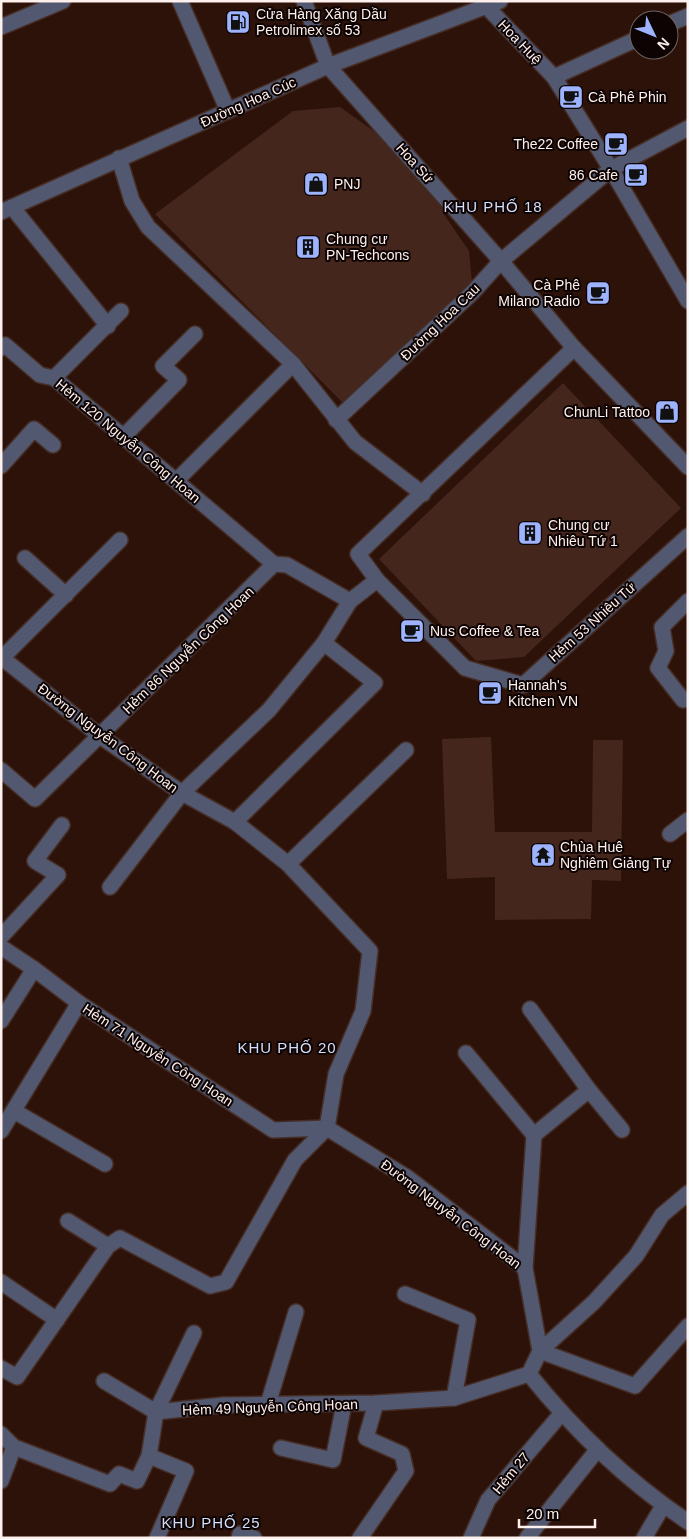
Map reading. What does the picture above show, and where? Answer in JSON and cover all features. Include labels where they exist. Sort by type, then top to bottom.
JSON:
[{"type":"street","points":[[1,27],[63,1]]},
{"type":"street","points":[[180,1],[228,111]]},
{"type":"street","name":"Hoa Sứ","points":[[304,1],[328,66],[501,261],[574,348],[688,468]]},
{"type":"street","name":"Đường Hoa Cúc","points":[[6,210],[328,66],[493,4]]},
{"type":"street","name":"Hoa Huệ","points":[[493,4],[554,77],[611,168],[688,301]]},
{"type":"street","points":[[554,77],[629,43]]},
{"type":"street","name":"Đường Hoa Cau","points":[[336,420],[473,292],[501,261],[611,168],[688,128]]},
{"type":"street","points":[[119,158],[132,201],[148,227],[293,364],[355,442],[423,494]]},
{"type":"street","points":[[6,210],[108,326]]},
{"type":"street","points":[[54,378],[121,311]]},
{"type":"street","points":[[124,436],[180,380],[164,366],[195,334]]},
{"type":"street","name":"Hẻm 120 Nguyễn Công Hoan","points":[[1,348],[5,344],[40,376],[54,378],[177,480],[274,564]]},
{"type":"street","points":[[110,887],[182,793],[269,710],[324,643],[350,601],[377,580],[358,554],[574,348]]},
{"type":"street","points":[[177,480],[293,364]]},
{"type":"street","points":[[1,466],[34,429],[53,445]]},
{"type":"street","name":"Hẻm 53 Nhiêu Tứ","points":[[377,580],[464,668],[522,685],[688,536]]},
{"type":"street","points":[[2,657],[120,540]]},
{"type":"street","points":[[25,558],[66,595]]},
{"type":"street","points":[[274,564],[287,564],[350,601]]},
{"type":"street","name":"Hẻm 86 Nguyễn Công Hoan","points":[[1,770],[35,799],[274,564]]},
{"type":"street","points":[[683,700],[658,668],[666,651],[662,627],[688,601]]},
{"type":"street","points":[[235,822],[375,683],[324,643]]},
{"type":"street","name":"Đường Nguyễn Công Hoan","points":[[2,657],[100,736],[182,793],[235,822],[288,864],[370,951],[363,1011],[336,1074],[327,1128],[408,1178],[525,1268],[540,1351]]},
{"type":"street","points":[[288,864],[406,750]]},
{"type":"street","points":[[670,834],[688,820]]},
{"type":"street","points":[[1,937],[58,875],[35,861],[62,825]]},
{"type":"street","name":"Hẻm 71 Nguyễn Công Hoan","points":[[1,947],[34,968],[79,1003],[273,1130],[327,1128]]},
{"type":"street","points":[[1,1021],[34,968]]},
{"type":"street","points":[[1,1131],[79,1003]]},
{"type":"street","points":[[530,1009],[589,1090],[622,1130]]},
{"type":"street","points":[[466,1053],[534,1135],[525,1268]]},
{"type":"street","points":[[534,1135],[589,1090]]},
{"type":"street","points":[[14,1110],[104,1164]]},
{"type":"street","points":[[1,1368],[17,1377],[108,1246],[120,1238],[210,1286],[226,1282],[295,1160],[327,1128]]},
{"type":"street","points":[[688,1193],[662,1215],[636,1256],[594,1302],[540,1351],[528,1374],[561,1414],[598,1449],[664,1506],[688,1522]]},
{"type":"street","points":[[68,1221],[108,1246]]},
{"type":"street","points":[[1,1282],[57,1320]]},
{"type":"street","points":[[405,1294],[468,1320],[454,1398]]},
{"type":"street","points":[[268,1404],[296,1312]]},
{"type":"street","points":[[540,1351],[636,1386],[688,1326]]},
{"type":"street","points":[[1,1434],[14,1447],[110,1484],[119,1474],[137,1481],[149,1456],[156,1412],[194,1333]]},
{"type":"street","name":"Hẻm 49 Nguyễn Công Hoan","points":[[156,1412],[223,1405],[376,1404],[454,1398],[528,1374]]},
{"type":"street","points":[[104,1381],[156,1412]]},
{"type":"street","points":[[281,1448],[333,1460],[344,1404]]},
{"type":"street","points":[[360,1538],[406,1471],[402,1454],[366,1438],[376,1404]]},
{"type":"street","name":"Hẻm 27","points":[[471,1538],[488,1500],[561,1414]]},
{"type":"street","points":[[1,1481],[14,1447]]},
{"type":"street","points":[[528,1538],[598,1449]]},
{"type":"street","points":[[149,1456],[186,1471],[157,1538]]},
{"type":"street","points":[[644,1538],[664,1506]]},
{"type":"street","points":[[239,1538],[240,1534],[254,1538]]},
{"type":"building","name":"Chung cư PN-Techcons","points":[[340,107],[399,149],[449,207],[443,213],[469,251],[473,292],[345,405],[155,214],[293,111]]},
{"type":"building","name":"Chung cư Nhiêu Tứ 1","points":[[563,383],[681,508],[524,657],[476,661],[379,559]]},
{"type":"building","points":[[491,737],[495,832],[592,832],[593,740],[623,740],[621,881],[592,880],[591,919],[495,920],[495,877],[447,879],[442,739]]},
{"type":"place","name":"Cửa Hàng Xăng Dầu Petrolimex số 53","points":[[238,22]]},
{"type":"place","name":"Cà Phê Phin","points":[[571,97]]},
{"type":"place","name":"The22 Coffee","points":[[616,144]]},
{"type":"place","name":"86 Cafe","points":[[636,175]]},
{"type":"place","name":"PNJ","points":[[316,184]]},
{"type":"place","name":"Chung cư PN-Techcons","points":[[308,247]]},
{"type":"place","name":"Cà Phê Milano Radio","points":[[598,293]]},
{"type":"place","name":"ChunLi Tattoo","points":[[667,412]]},
{"type":"place","name":"Chung cư Nhiêu Tứ 1","points":[[530,533]]},
{"type":"place","name":"Nus Coffee & Tea","points":[[412,631]]},
{"type":"place","name":"Hannah's Kitchen VN","points":[[490,693]]},
{"type":"place","name":"Chùa Huê Nghiêm Giảng Tự","points":[[543,855]]},
{"type":"district","name":"KHU PHỐ 18","points":[[493,207]]},
{"type":"district","name":"KHU PHỐ 20","points":[[287,1048]]},
{"type":"district","name":"KHU PHỐ 25","points":[[211,1523]]}]
